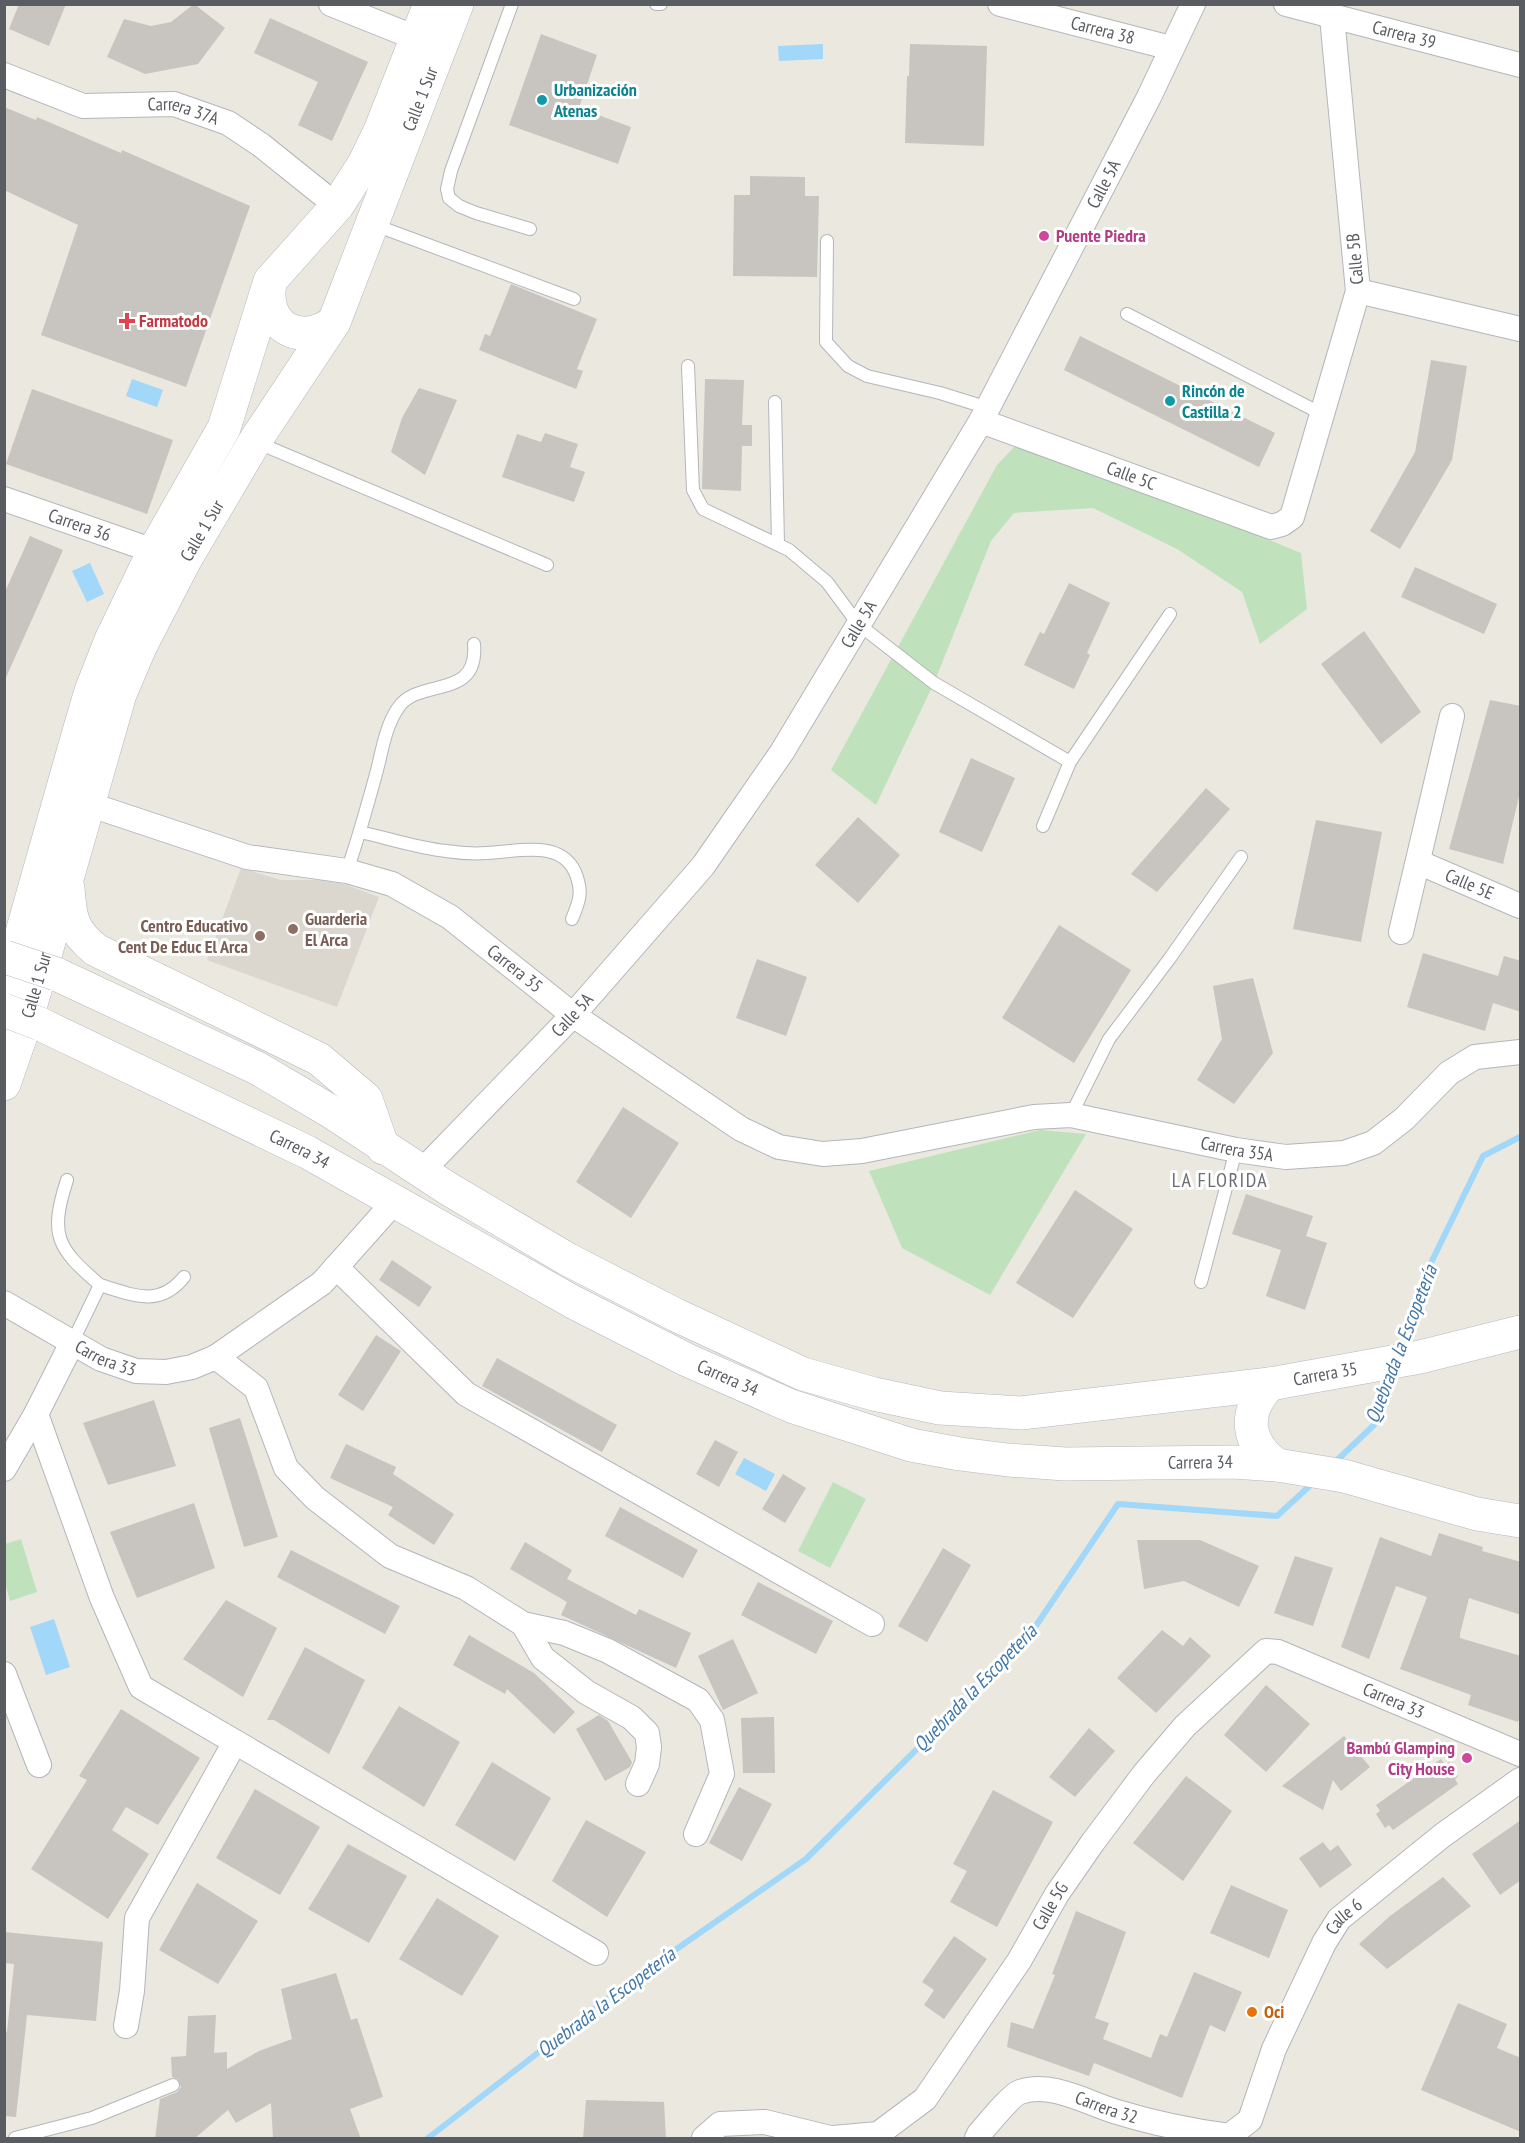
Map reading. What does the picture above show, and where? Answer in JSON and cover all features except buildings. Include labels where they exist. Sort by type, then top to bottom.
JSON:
[{"type":"street","points":[[331,4],[416,38]]},
{"type":"street","name":"Calle 1 Sur","points":[[4,996],[16,915],[91,691],[111,640],[154,551],[224,428],[270,281],[337,206],[363,164],[380,131],[430,4]]},
{"type":"street","name":"Calle 1 Sur","points":[[4,1084],[27,1018],[120,694],[140,647],[185,560],[255,441],[334,322],[457,4]]},
{"type":"street","name":"Carrera 38","points":[[1000,4],[1171,48]]},
{"type":"street","name":"Calle 5A","points":[[421,1172],[573,1015],[703,866],[782,752],[984,415],[1149,97],[1193,4]]},
{"type":"street","name":"Carrera 39","points":[[1286,4],[1521,65]]},
{"type":"street","name":"Calle 5B","points":[[1282,524],[1292,517],[1359,291],[1332,17]]},
{"type":"street","name":"Carrera 37A","points":[[4,75],[83,106],[174,104],[228,123],[261,145],[337,206]]},
{"type":"street","points":[[270,281],[267,295],[269,308],[275,319],[286,328],[298,333],[311,334],[324,330],[334,322]]},
{"type":"street","points":[[1359,291],[1521,329]]},
{"type":"street","name":"Calle 5C","points":[[984,415],[1271,527],[1282,524]]},
{"type":"street","name":"Carrera 36","points":[[4,499],[154,551]]},
{"type":"street","points":[[1401,932],[1452,716]]},
{"type":"street","name":"Carrera 35","points":[[88,804],[247,857],[347,871],[392,884],[450,916],[573,1015],[741,1130],[779,1147],[823,1154],[862,1151],[922,1139]]},
{"type":"street","name":"Calle 5E","points":[[1418,861],[1520,902]]},
{"type":"street","points":[[68,880],[72,924],[82,939],[96,950],[319,1059],[366,1099],[383,1148]]},
{"type":"street","name":"Carrera 34","points":[[4,957],[56,974],[257,1068],[330,1111],[421,1172],[567,1259],[676,1316],[803,1374],[874,1394],[940,1408],[1022,1413],[1270,1384]]},
{"type":"street","name":"Carrera 34","points":[[4,1010],[40,1024],[307,1152],[573,1302],[687,1360],[791,1406],[912,1445],[1008,1460],[1065,1464],[1234,1462],[1286,1467],[1344,1476],[1477,1514],[1521,1521]]},
{"type":"street","name":"Carrera 35A","points":[[922,1139],[1034,1117],[1071,1115],[1236,1150],[1286,1157],[1344,1153],[1373,1143],[1404,1119],[1449,1073],[1475,1057],[1521,1052]]},
{"type":"street","points":[[395,1200],[322,1283],[216,1357],[256,1388],[286,1468],[315,1498],[390,1556],[465,1588],[523,1624],[564,1633],[608,1651],[698,1700],[712,1720],[722,1774],[696,1834]]},
{"type":"street","points":[[336,1267],[465,1394],[872,1624]]},
{"type":"street","name":"Carrera 33","points":[[4,1303],[101,1359],[136,1371],[166,1372],[192,1367],[216,1357]]},
{"type":"street","name":"Carrera 35","points":[[1270,1384],[1420,1357],[1521,1332]]},
{"type":"street","points":[[4,1469],[36,1414],[72,1343]]},
{"type":"street","points":[[1270,1384],[1259,1396],[1253,1411],[1251,1427],[1255,1442],[1264,1456],[1286,1467]]},
{"type":"street","points":[[1213,1391],[1230,1414],[1234,1462]]},
{"type":"street","points":[[36,1414],[102,1598],[141,1687],[596,1953]]},
{"type":"street","points":[[523,1624],[543,1658],[586,1692],[632,1718],[646,1733],[649,1747],[646,1764],[638,1784]]},
{"type":"street","name":"Carrera 33","points":[[1266,1651],[1278,1652],[1521,1754]]},
{"type":"street","name":"Calle 5G","points":[[704,2139],[720,2124],[765,2122],[832,2139],[878,2134],[925,2099],[1019,1961],[1057,1894],[1092,1842],[1144,1774],[1185,1726],[1266,1651]]},
{"type":"street","points":[[4,1674],[39,1765]]},
{"type":"street","points":[[126,2025],[132,1991],[137,1918],[235,1742]]},
{"type":"street","name":"Calle 6","points":[[1250,2120],[1274,2049],[1324,1943],[1339,1919],[1443,1835],[1521,1780]]},
{"type":"street","name":"Carrera 32","points":[[977,2139],[1017,2092],[1037,2088],[1058,2092],[1118,2113],[1229,2136],[1250,2120]]},
{"type":"lane","points":[[512,4],[451,171],[447,189],[449,198],[459,206],[530,229]]},
{"type":"lane","points":[[656,4],[661,4]]},
{"type":"lane","points":[[371,224],[574,299]]},
{"type":"lane","points":[[826,241],[826,342],[848,366],[867,376],[940,393],[984,415]]},
{"type":"lane","points":[[1127,314],[1322,414]]},
{"type":"lane","points":[[688,366],[693,490],[703,509],[778,544],[826,582],[858,624],[934,684],[1070,762]]},
{"type":"lane","points":[[775,402],[778,544]]},
{"type":"lane","points":[[255,441],[547,565]]},
{"type":"lane","points":[[1043,826],[1070,762],[1170,614]]},
{"type":"lane","points":[[347,871],[389,727],[399,706],[415,695],[451,684],[468,674],[475,660],[474,644]]},
{"type":"lane","points":[[360,832],[444,851],[479,854],[530,849],[556,853],[571,864],[581,886],[572,919]]},
{"type":"lane","points":[[1071,1115],[1109,1039],[1170,958],[1241,857]]},
{"type":"lane","points":[[1201,1282],[1236,1150]]},
{"type":"lane","points":[[67,1180],[58,1206],[57,1227],[64,1248],[77,1265],[100,1285],[145,1297],[162,1295],[175,1288],[184,1277]]},
{"type":"lane","points":[[72,1343],[100,1285]]},
{"type":"lane","points":[[15,2139],[92,2118],[173,2085]]},
{"type":"shaded area","name":"Guarderia El Arca","points":[[241,868],[281,880],[333,880],[379,897],[337,1007],[207,960]]},
{"type":"green space","points":[[1015,446],[1079,461],[1301,553],[1307,609],[1260,644],[1242,592],[1177,549],[1093,508],[1014,513],[991,541],[934,683],[876,805],[831,770],[997,465]]},
{"type":"green space","points":[[1040,1130],[1086,1134],[990,1295],[902,1248],[869,1171]]},
{"type":"green space","points":[[833,1482],[866,1499],[830,1568],[798,1551]]},
{"type":"green space","points":[[21,1539],[37,1592],[10,1601],[5,1583],[5,1544]]},
{"type":"water","points":[[823,44],[823,59],[779,61],[778,46]]},
{"type":"water","points":[[132,379],[163,390],[157,407],[126,396]]},
{"type":"water","points":[[90,563],[104,594],[87,602],[72,571]]},
{"type":"water","points":[[744,1458],[775,1474],[766,1491],[735,1474]]},
{"type":"water","points":[[54,1619],[70,1667],[46,1675],[30,1627]]},
{"type":"waterway","name":"Quebrada la Escopetería","points":[[1400,1351],[1430,1265],[1483,1156],[1520,1137]]},
{"type":"waterway","name":"Quebrada la Escopetería","points":[[1333,1464],[1374,1425],[1393,1372]]},
{"type":"waterway","name":"Quebrada la Escopetería","points":[[428,2138],[632,1980],[806,1859],[1025,1642],[1118,1504],[1277,1516],[1315,1481]]},
{"type":"place","name":"Urbanización Atenas","points":[[542,100]]},
{"type":"place","name":"Puente Piedra","points":[[1044,236]]},
{"type":"place","name":"Farmatodo","points":[[127,321]]},
{"type":"place","name":"Rincón de Castilla 2","points":[[1170,401]]},
{"type":"place","name":"Guarderia El Arca","points":[[293,929]]},
{"type":"place","name":"Centro Educativo Cent De Educ El Arca","points":[[260,936]]},
{"type":"place","name":"Bambú Glamping City House","points":[[1467,1758]]},
{"type":"place","name":"Oci","points":[[1252,2012]]},
{"type":"district","name":"LA FLORIDA","points":[[1220,1180]]}]
